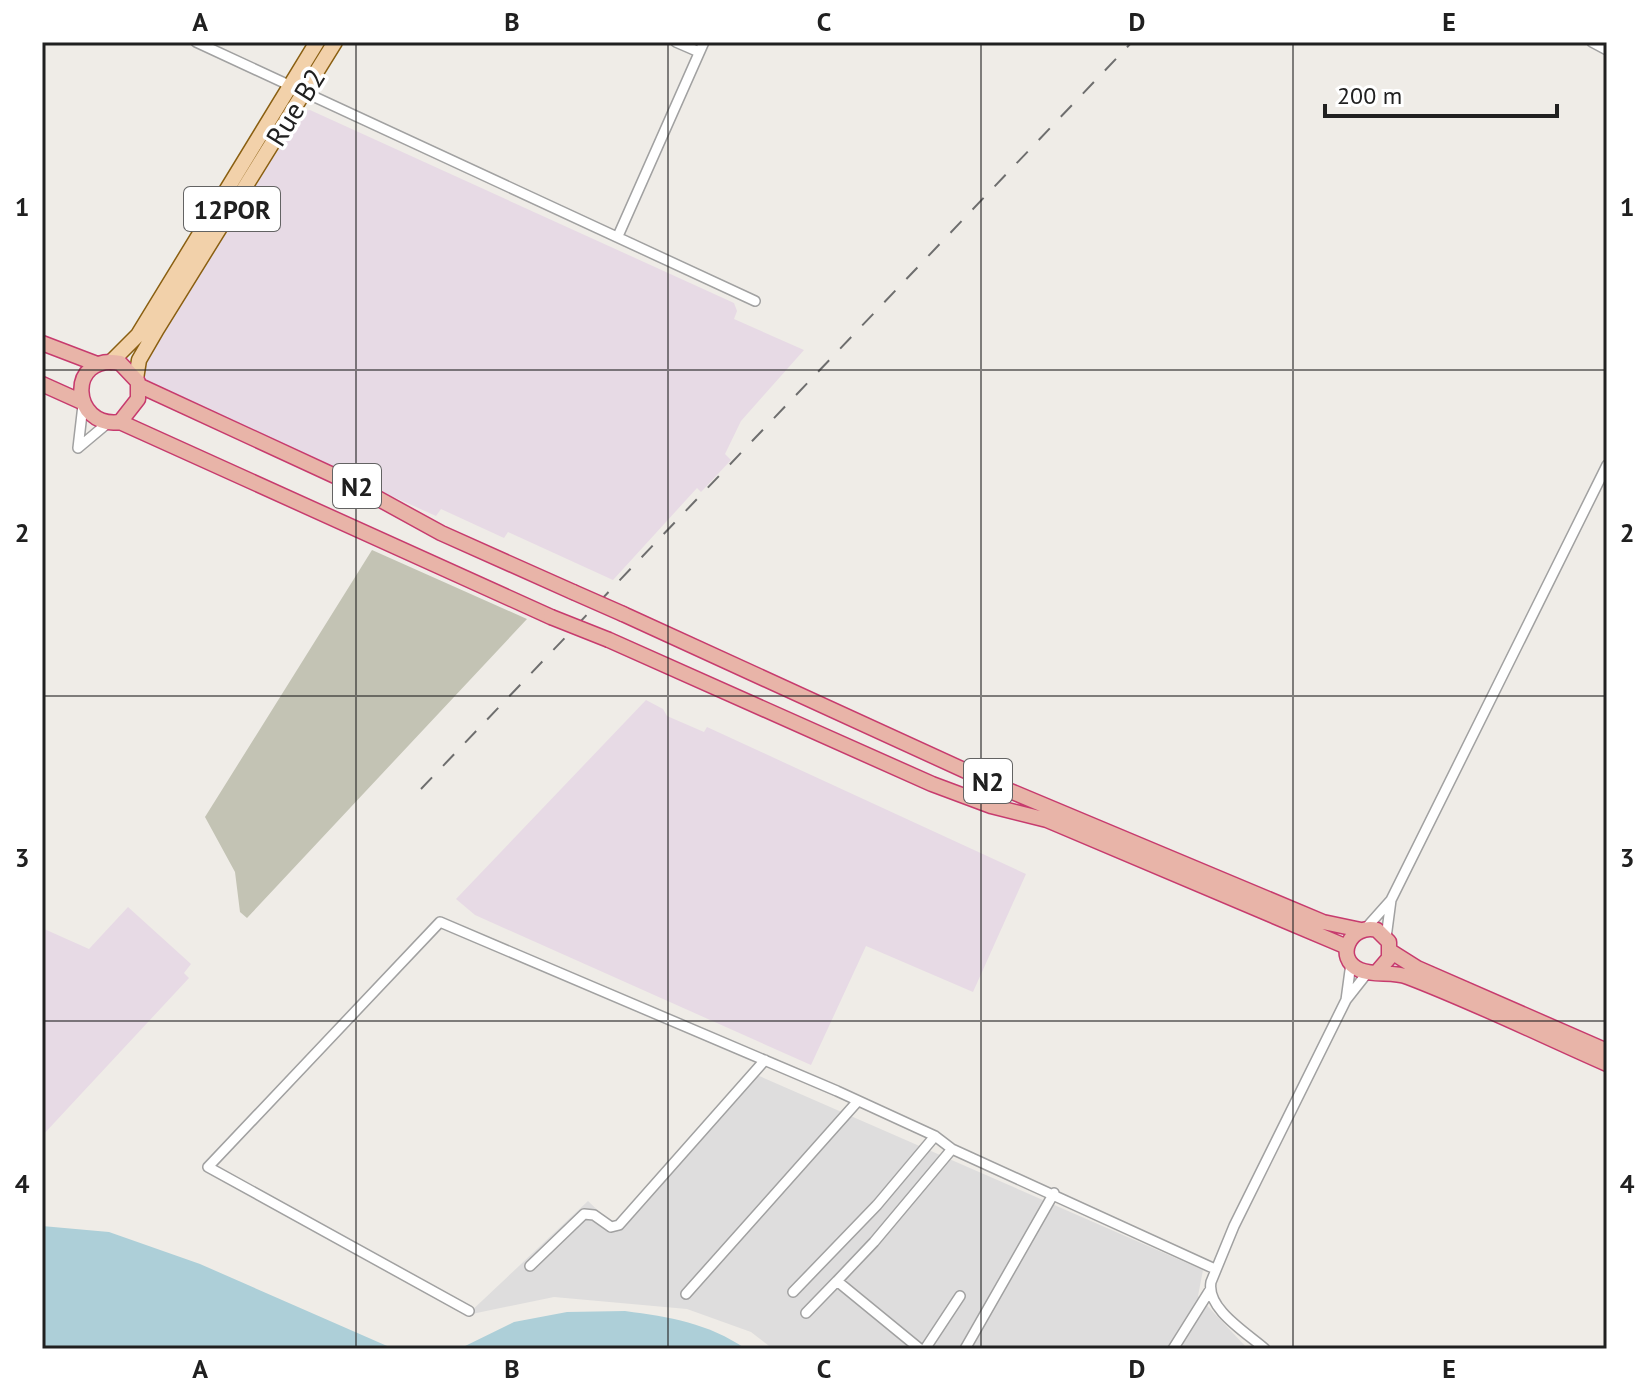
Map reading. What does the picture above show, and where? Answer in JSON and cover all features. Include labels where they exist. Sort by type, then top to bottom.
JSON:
[{"type":"highway","name":"N2","points":[[42,343],[128,368],[137,382],[348,482],[441,533],[1003,788],[1323,922],[1363,929]]},
{"type":"highway","points":[[83,403],[83,379],[104,363]]},
{"type":"highway","points":[[114,422],[135,407],[137,382]]},
{"type":"highway","name":"N2","points":[[42,384],[83,403],[96,417],[114,422],[932,784],[991,806],[1047,820],[1347,947]]},
{"type":"highway","points":[[1607,1051],[1417,968],[1388,944],[1377,930],[1363,929],[1351,936],[1347,947],[1351,963],[1373,972],[1411,978],[1607,1064]]},
{"type":"highway","points":[[1373,972],[1386,963],[1388,944]]},
{"type":"main road","name":"Rue B2","points":[[104,363],[134,342],[317,42]]},
{"type":"main road","name":"Rue B2","points":[[137,382],[139,360],[157,329],[335,42]]},
{"type":"street","points":[[196,42],[755,301]]},
{"type":"street","points":[[618,236],[667,132],[702,47],[676,42]]},
{"type":"street","points":[[1592,42],[1607,50]]},
{"type":"street","points":[[83,403],[78,448],[114,422]]},
{"type":"street","points":[[1363,929],[1391,900],[1607,465]]},
{"type":"street","points":[[1388,944],[1391,900]]},
{"type":"street","points":[[469,1311],[208,1167],[440,922],[935,1136],[952,1149],[1215,1269]]},
{"type":"street","points":[[1346,1000],[1351,963]]},
{"type":"street","points":[[1173,1349],[1210,1290],[1215,1269],[1346,1000],[1373,972]]},
{"type":"street","points":[[530,1266],[584,1214],[594,1215],[611,1227],[619,1225],[765,1060]]},
{"type":"street","points":[[686,1294],[857,1102]]},
{"type":"street","points":[[793,1292],[877,1205],[935,1136]]},
{"type":"street","points":[[806,1313],[874,1242],[952,1149]]},
{"type":"street","points":[[965,1349],[1054,1193]]},
{"type":"street","points":[[837,1281],[922,1349],[960,1296]]},
{"type":"street","points":[[1210,1290],[1219,1308],[1265,1349]]},
{"type":"shaded area","points":[[310,110],[734,303],[737,311],[734,319],[804,350],[741,421],[725,454],[731,460],[701,492],[697,488],[613,580],[508,532],[504,538],[441,509],[436,516],[145,385],[142,367],[302,111]]},
{"type":"shaded area","points":[[372,550],[527,619],[247,918],[240,912],[235,872],[205,817]]},
{"type":"shaded area","points":[[646,700],[663,709],[667,716],[704,732],[707,727],[1026,874],[973,992],[866,946],[811,1065],[475,915],[456,899]]},
{"type":"shaded area","points":[[128,907],[191,964],[184,973],[189,978],[42,1136],[42,928],[89,949]]},
{"type":"shaded area","points":[[757,1075],[1203,1270],[1198,1296],[1248,1349],[773,1349],[751,1332],[687,1309],[554,1297],[467,1315],[588,1201],[613,1225]]},
{"type":"water","points":[[42,1226],[109,1232],[200,1264],[394,1349],[42,1349]]},
{"type":"water","points":[[625,1311],[703,1327],[746,1349],[459,1349],[514,1322],[567,1312]]},
{"type":"railway","points":[[421,789],[1132,42]]}]
